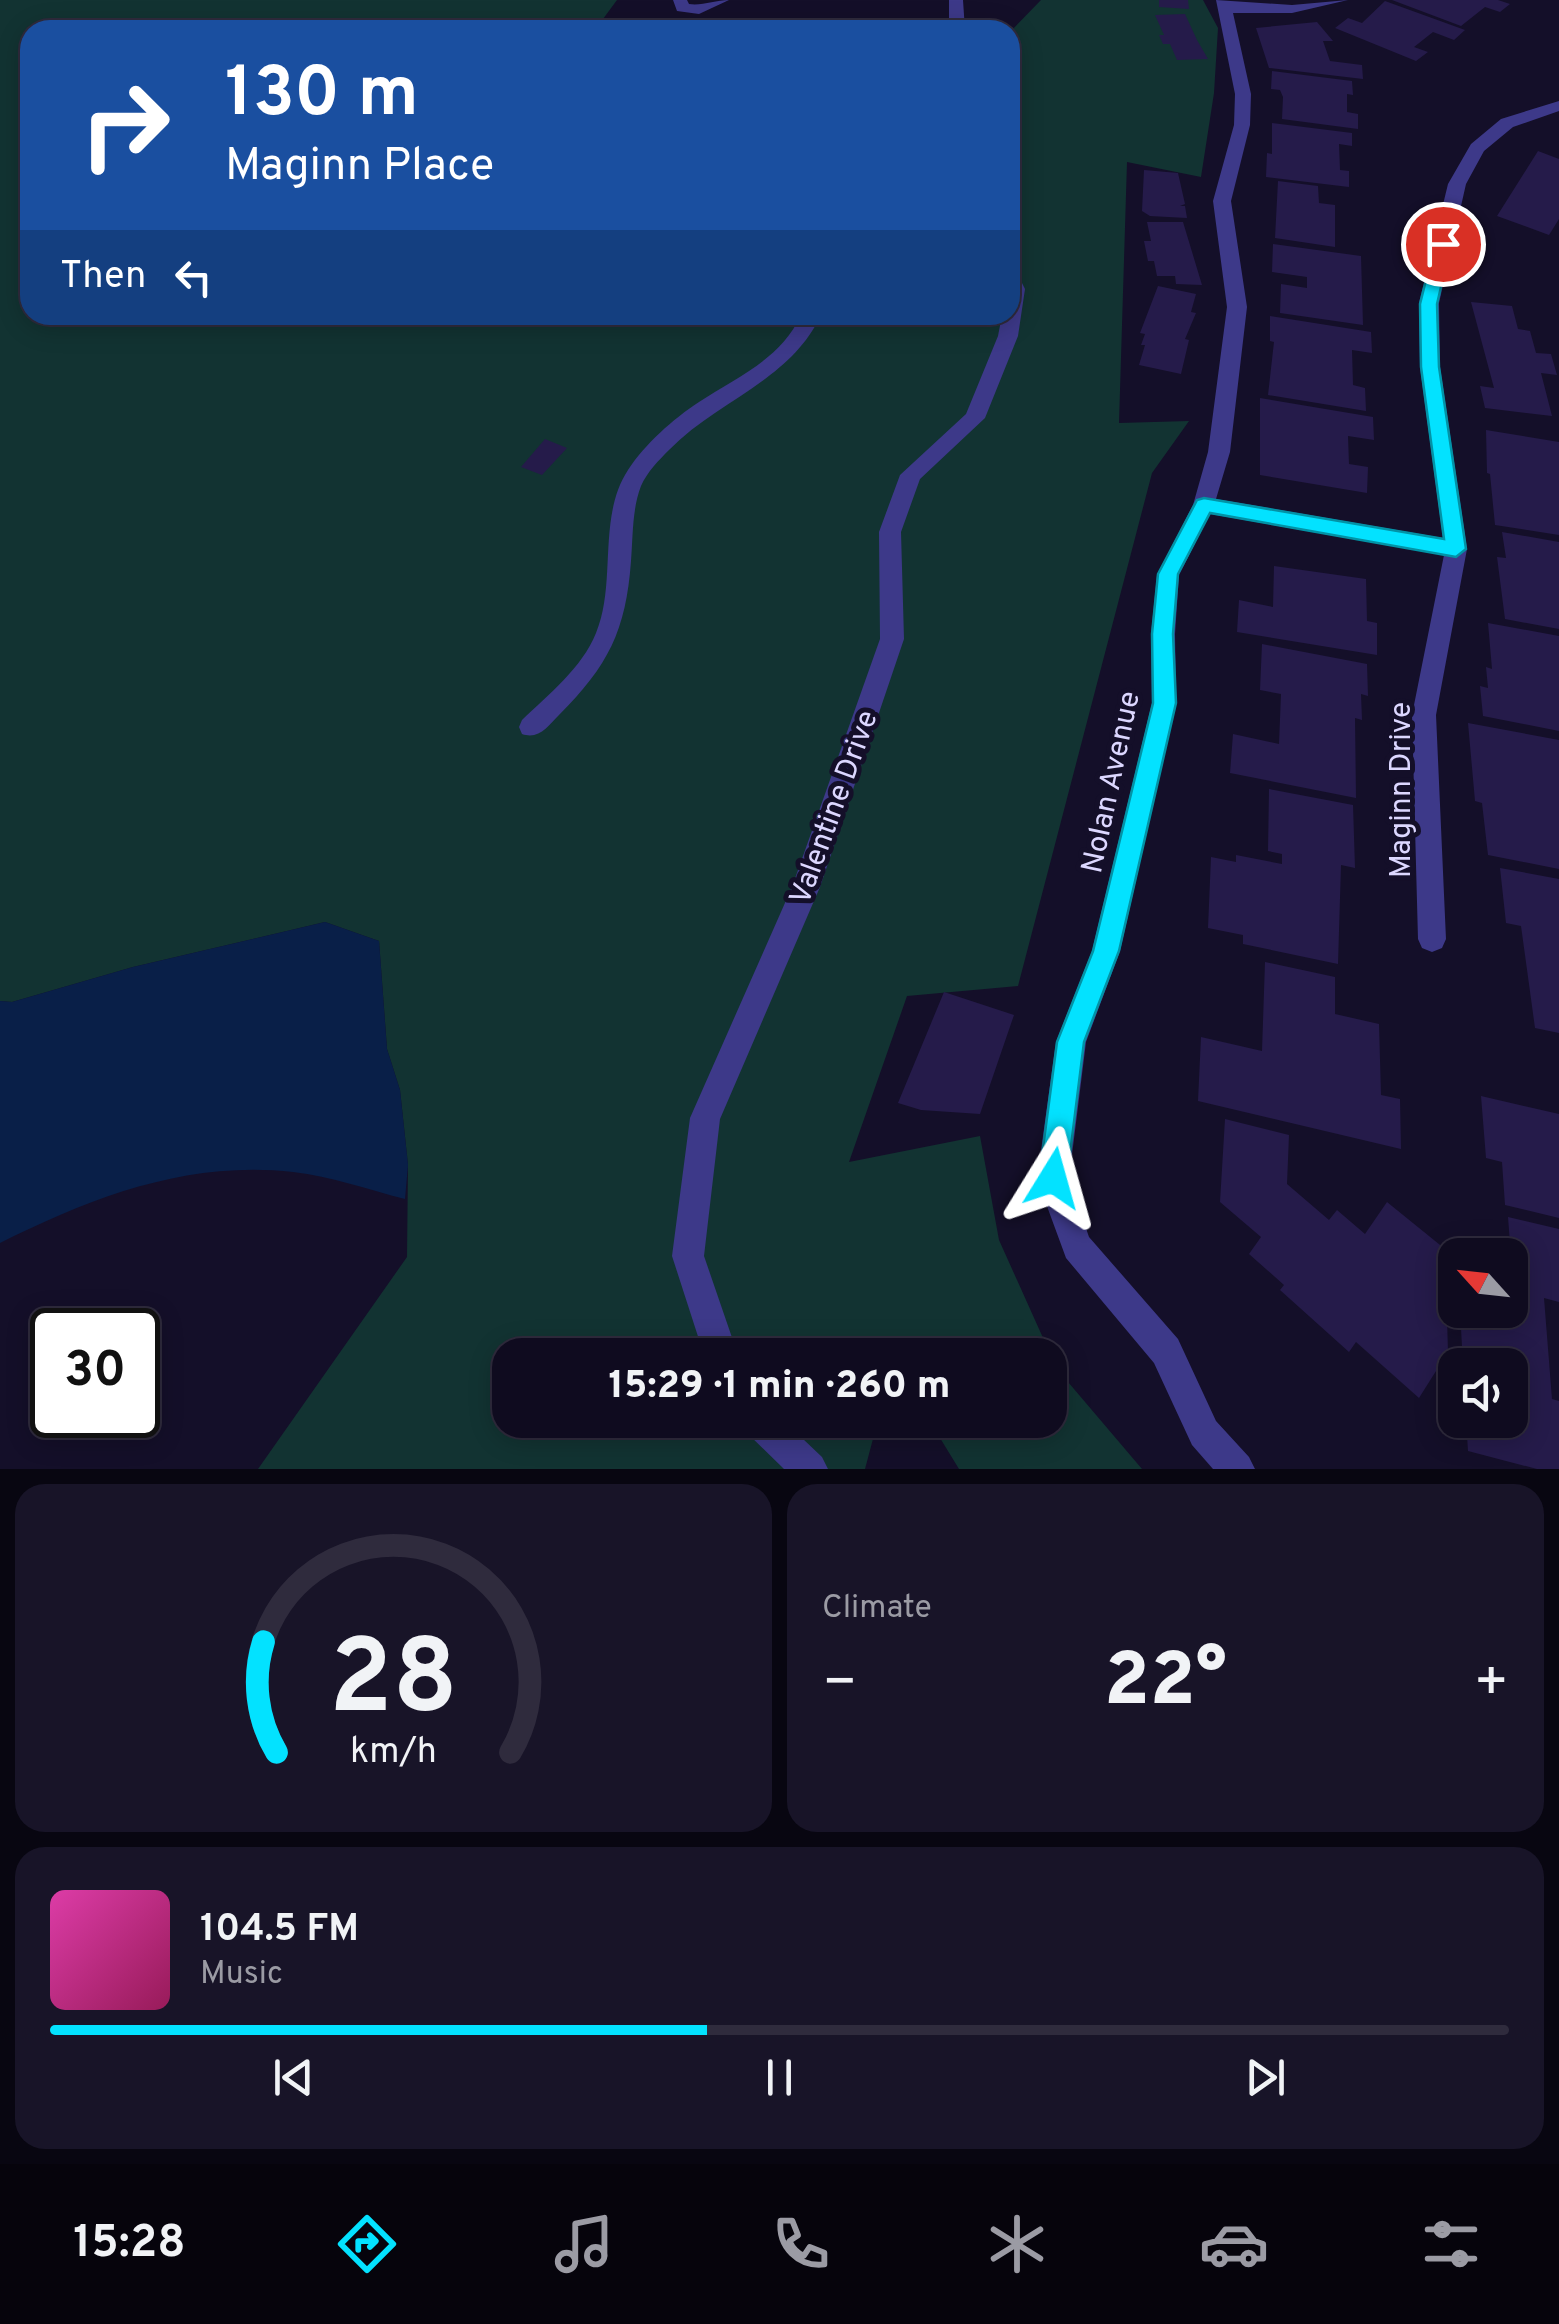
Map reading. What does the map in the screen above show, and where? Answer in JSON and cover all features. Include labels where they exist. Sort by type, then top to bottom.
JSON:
[{"type":"street","points":[[680,0],[682,8],[690,10],[722,0]]},
{"type":"street","points":[[1223,4],[1292,10],[1341,0]]},
{"type":"street","name":"Nolan Avenue","points":[[1223,4],[1244,94],[1242,125],[1222,201],[1237,308],[1219,452],[1204,505],[1168,574],[1162,634],[1164,703],[1106,951],[1070,1042],[1053,1178],[1078,1246],[1166,1351],[1204,1433],[1237,1469]]},
{"type":"street","name":"Maginn Drive","points":[[1432,939],[1424,715],[1456,549],[1430,367],[1429,304],[1457,184],[1477,148],[1507,123],[1559,106]]},
{"type":"street","points":[[531,727],[579,678],[608,632],[619,584],[632,479],[692,417],[764,372],[803,338],[808,325]]},
{"type":"street","name":"Valentine Drive","points":[[715,1338],[688,1256],[705,1118],[806,888],[892,639],[890,532],[911,475],[974,418],[1010,325]]},
{"type":"street","points":[[1204,505],[1456,549]]},
{"type":"street","points":[[777,1438],[810,1469]]},
{"type":"green space","points":[[0,0],[617,0],[603,20],[20,20],[20,325],[1020,325],[1020,22],[1041,0],[1203,0],[1218,28],[1214,93],[1201,177],[1127,162],[1119,423],[1189,421],[1152,473],[1018,986],[907,996],[849,1162],[980,1136],[999,1240],[1043,1338],[492,1338],[492,1438],[873,1438],[865,1469],[258,1469],[407,1257],[408,1165],[400,1090],[387,1049],[379,941],[325,922],[133,967],[12,1002],[0,1001]]},
{"type":"green space","points":[[1067,1381],[1142,1469],[959,1469],[940,1438],[1067,1438]]},
{"type":"water","points":[[325,922],[379,941],[387,1049],[400,1090],[408,1165],[405,1199],[293,1172],[216,1172],[178,1177],[105,1197],[0,1243],[0,1001],[12,1002],[133,967]]},
{"type":"building","points":[[1159,0],[1188,0],[1189,9],[1159,7]]},
{"type":"building","points":[[1392,0],[1498,0],[1510,4],[1500,12],[1485,7],[1461,26]]},
{"type":"building","points":[[1385,1],[1465,30],[1454,40],[1433,32],[1414,47],[1428,52],[1416,61],[1335,28],[1348,18],[1362,23]]},
{"type":"building","points":[[1185,14],[1208,59],[1177,60],[1170,44],[1163,44],[1159,35],[1164,35],[1155,15]]},
{"type":"building","points":[[1317,22],[1333,41],[1323,41],[1330,61],[1362,65],[1363,79],[1269,68],[1256,28]]},
{"type":"building","points":[[1272,71],[1352,81],[1353,95],[1347,94],[1347,112],[1358,114],[1358,129],[1282,119],[1283,97],[1280,90],[1271,89]]},
{"type":"building","points":[[1272,123],[1352,133],[1352,146],[1339,144],[1340,170],[1349,171],[1349,187],[1266,177],[1267,153],[1272,154]]},
{"type":"building","points":[[1538,151],[1559,159],[1559,219],[1549,235],[1497,216]]},
{"type":"building","points":[[1144,170],[1178,173],[1185,204],[1180,206],[1185,206],[1187,218],[1150,216],[1142,211]]},
{"type":"building","points":[[1278,181],[1318,186],[1319,203],[1335,205],[1335,247],[1275,238]]},
{"type":"building","points":[[1147,222],[1183,222],[1202,285],[1176,284],[1175,276],[1157,276],[1154,261],[1148,261],[1144,241],[1151,241]]},
{"type":"building","points":[[1273,244],[1361,256],[1363,325],[1280,313],[1281,284],[1307,288],[1307,277],[1272,272]]},
{"type":"building","points":[[1158,286],[1196,294],[1191,312],[1196,313],[1185,339],[1189,340],[1181,374],[1139,365],[1145,345],[1141,345],[1145,334],[1140,333]]},
{"type":"building","points":[[1471,302],[1512,306],[1518,329],[1530,331],[1536,353],[1551,354],[1557,375],[1541,373],[1552,416],[1485,408],[1480,386],[1494,388]]},
{"type":"building","points":[[1270,316],[1371,332],[1372,353],[1352,350],[1353,385],[1365,388],[1366,411],[1268,395],[1274,342],[1270,341]]},
{"type":"building","points":[[1260,398],[1373,417],[1374,440],[1348,436],[1349,464],[1368,467],[1367,493],[1260,475]]},
{"type":"building","points":[[1486,430],[1559,442],[1559,535],[1495,525],[1487,473]]},
{"type":"building","points":[[545,439],[567,448],[542,475],[521,467]]},
{"type":"building","points":[[1502,532],[1559,542],[1559,629],[1505,619],[1497,557],[1506,558]]},
{"type":"building","points":[[1274,566],[1366,579],[1367,621],[1377,623],[1377,655],[1237,632],[1239,600],[1273,607]]},
{"type":"building","points":[[1488,623],[1559,636],[1559,731],[1483,716],[1480,686],[1488,688],[1486,667],[1492,669]]},
{"type":"building","points":[[1262,644],[1367,664],[1368,696],[1361,694],[1362,720],[1355,718],[1356,798],[1230,773],[1233,734],[1279,744],[1281,694],[1260,690]]},
{"type":"building","points":[[1468,723],[1559,740],[1559,869],[1488,855],[1482,803],[1475,801]]},
{"type":"building","points":[[1269,789],[1353,805],[1355,868],[1341,865],[1338,964],[1243,944],[1243,935],[1208,928],[1211,857],[1236,862],[1236,855],[1282,864],[1282,854],[1268,851]]},
{"type":"building","points":[[1500,868],[1559,879],[1559,1033],[1535,1028],[1521,926],[1506,923]]},
{"type":"building","points":[[1265,962],[1335,977],[1335,1014],[1379,1024],[1381,1095],[1400,1099],[1401,1149],[1198,1101],[1201,1037],[1262,1051]]},
{"type":"building","points":[[944,992],[1014,1015],[980,1114],[921,1110],[898,1103]]},
{"type":"building","points":[[1481,1096],[1559,1114],[1559,1218],[1505,1205],[1502,1162],[1486,1158]]},
{"type":"building","points":[[1225,1119],[1289,1135],[1287,1184],[1329,1220],[1337,1210],[1365,1234],[1387,1202],[1438,1243],[1438,1328],[1447,1328],[1448,1348],[1438,1348],[1438,1368],[1419,1398],[1356,1342],[1349,1352],[1280,1290],[1284,1285],[1249,1254],[1261,1237],[1220,1202]]},
{"type":"building","points":[[1508,1217],[1559,1229],[1559,1302],[1544,1298],[1552,1399],[1559,1401],[1559,1469],[1537,1469],[1468,1451],[1467,1438],[1528,1438],[1528,1348],[1462,1348],[1461,1328],[1528,1328],[1528,1238],[1510,1238]]},
{"type":"route","points":[[1053,1178],[1070,1042],[1106,951],[1164,703],[1162,634],[1168,574],[1184,536],[1204,505],[1456,549],[1430,367],[1429,304],[1443,244]]}]
